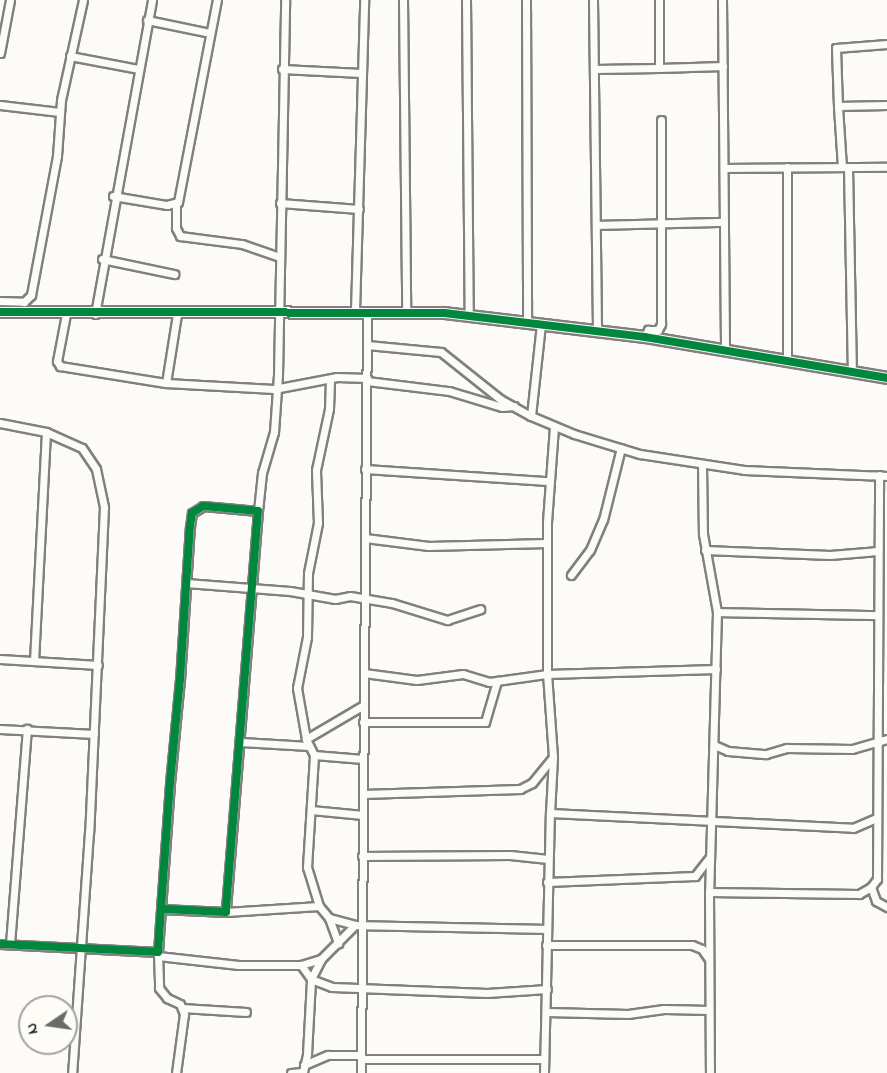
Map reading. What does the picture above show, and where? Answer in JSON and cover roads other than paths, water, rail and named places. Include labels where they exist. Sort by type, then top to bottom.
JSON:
[{"type":"street","points":[[0,53],[10,0]]},
{"type":"street","points":[[0,301],[24,302],[31,295],[57,156],[60,112],[83,0]]},
{"type":"street","points":[[95,314],[113,196],[152,0]]},
{"type":"street","points":[[217,0],[182,193],[176,204],[176,228],[180,236],[242,244],[279,257]]},
{"type":"street","points":[[226,912],[261,473],[274,432],[277,389],[285,0]]},
{"type":"street","points":[[361,1073],[362,988],[359,925],[363,815],[367,345],[361,311],[359,209],[364,0]]},
{"type":"street","points":[[403,0],[406,311]]},
{"type":"street","points":[[466,0],[469,315]]},
{"type":"street","points":[[526,0],[528,322]]},
{"type":"street","points":[[593,0],[598,225],[597,330]]},
{"type":"street","points":[[659,0],[659,68]]},
{"type":"street","points":[[722,0],[725,349]]},
{"type":"street","points":[[147,20],[210,33]]},
{"type":"street","points":[[852,371],[845,167],[838,106],[836,48],[887,44]]},
{"type":"street","points":[[70,56],[138,69]]},
{"type":"street","points":[[595,69],[723,66]]},
{"type":"street","points":[[282,69],[361,73]]},
{"type":"street","points":[[0,105],[60,112]]},
{"type":"street","points":[[838,106],[887,105]]},
{"type":"street","points":[[645,337],[648,330],[661,326],[663,222],[661,120]]},
{"type":"street","points":[[787,167],[787,359]]},
{"type":"street","points":[[725,168],[887,167]]},
{"type":"street","points":[[113,196],[176,204]]},
{"type":"street","points":[[280,203],[359,209]]},
{"type":"street","points":[[598,225],[724,222]]},
{"type":"street","points":[[102,259],[174,274]]},
{"type":"street","points":[[0,312],[177,314],[406,311],[469,315],[597,330],[725,349],[887,378]]},
{"type":"street","points":[[66,314],[58,365],[166,383],[277,389],[330,379],[367,380],[448,391],[502,407],[514,406]]},
{"type":"street","points":[[166,383],[177,314]]},
{"type":"street","points":[[531,416],[541,324]]},
{"type":"street","points":[[367,345],[441,352],[531,416],[621,448],[702,465],[767,472],[883,476],[878,551],[877,879],[872,887],[859,894],[709,892]]},
{"type":"street","points":[[330,379],[329,409],[316,470],[318,527],[307,594],[307,637],[297,688],[308,742],[314,755],[307,867],[319,906],[329,918],[338,943]]},
{"type":"street","points":[[0,423],[46,432],[67,439],[86,452],[102,491],[105,538],[72,1073]]},
{"type":"street","points":[[544,1073],[547,882],[554,757],[548,674],[547,543],[548,481],[554,426]]},
{"type":"street","points":[[34,661],[46,432]]},
{"type":"street","points":[[570,575],[590,550],[603,520],[621,448]]},
{"type":"street","points":[[702,465],[705,550],[717,612],[709,892],[710,1073]]},
{"type":"street","points":[[365,469],[548,481]]},
{"type":"street","points":[[246,1012],[183,1008],[159,988],[158,954],[193,510],[203,506],[258,511]]},
{"type":"street","points":[[365,538],[428,546],[547,543]]},
{"type":"street","points":[[705,550],[830,555],[878,551]]},
{"type":"street","points":[[186,584],[251,588],[392,603],[447,620],[480,609]]},
{"type":"street","points":[[717,612],[878,615]]},
{"type":"street","points":[[0,659],[98,665]]},
{"type":"street","points":[[364,673],[417,680],[456,674],[485,682],[548,674],[717,669]]},
{"type":"street","points":[[363,722],[485,723],[497,681]]},
{"type":"street","points":[[241,742],[308,742],[364,705]]},
{"type":"street","points":[[0,729],[94,734]]},
{"type":"street","points":[[10,944],[27,729]]},
{"type":"street","points":[[714,745],[725,750],[765,754],[790,748],[852,749],[887,739]]},
{"type":"street","points":[[314,755],[363,759]]},
{"type":"street","points":[[363,794],[528,787],[554,757]]},
{"type":"street","points":[[877,803],[887,804]]},
{"type":"street","points":[[311,810],[363,815]]},
{"type":"street","points":[[550,813],[711,819],[755,825],[853,828],[877,818]]},
{"type":"street","points":[[362,856],[487,855],[548,860]]},
{"type":"street","points":[[547,882],[696,876],[710,857]]},
{"type":"street","points":[[877,879],[887,879]]},
{"type":"street","points":[[872,887],[876,901],[887,907]]},
{"type":"street","points":[[161,909],[226,912],[319,906]]},
{"type":"street","points":[[329,918],[359,925],[546,929]]},
{"type":"street","points":[[303,1070],[312,979],[321,959],[359,925]]},
{"type":"street","points":[[0,944],[158,954],[218,964],[301,965],[321,959]]},
{"type":"street","points":[[546,945],[692,945],[702,949],[708,958]]},
{"type":"street","points":[[301,965],[312,979],[325,986],[487,993],[547,989]]},
{"type":"street","points":[[176,1073],[183,1008]]},
{"type":"street","points":[[546,1012],[628,1014],[663,1009],[708,1010]]},
{"type":"street","points":[[291,1073],[303,1070],[328,1055],[361,1058],[544,1059]]}]
